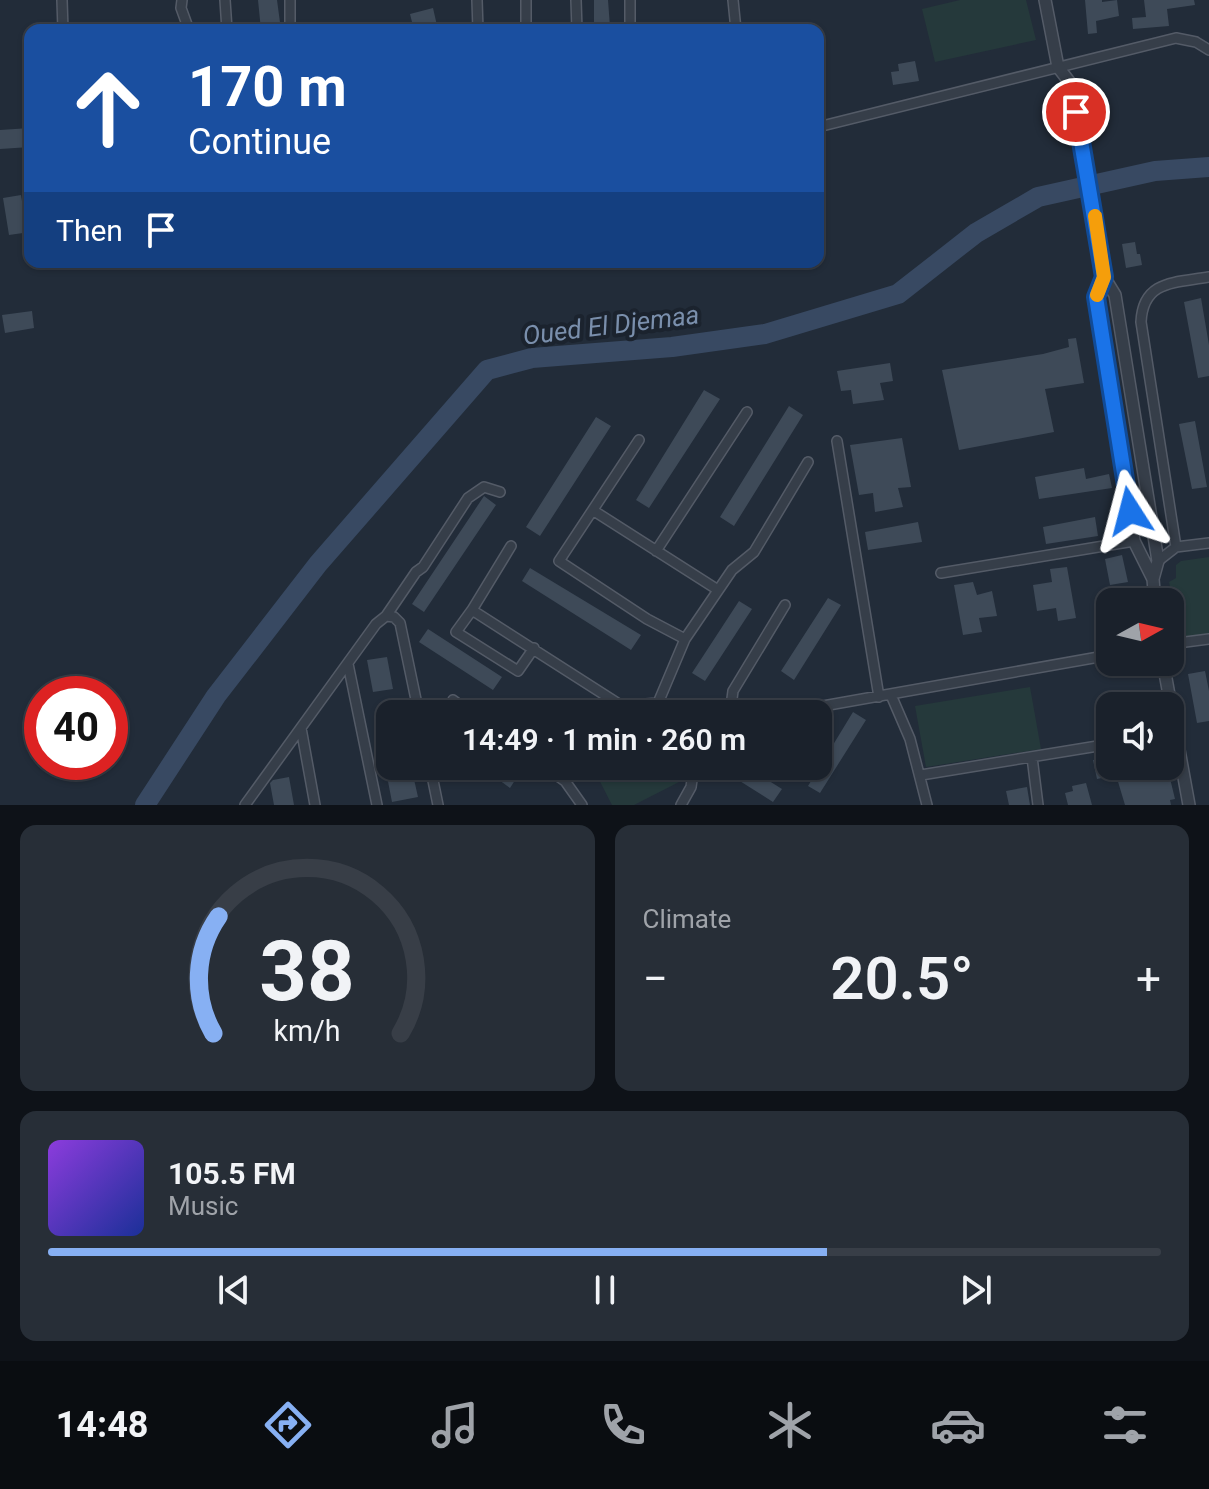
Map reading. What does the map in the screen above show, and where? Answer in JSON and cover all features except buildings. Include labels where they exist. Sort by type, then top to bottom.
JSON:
[{"type":"street","points":[[62,0],[63,24]]},
{"type":"street","points":[[182,0],[181,8],[187,24]]},
{"type":"street","points":[[225,0],[227,24]]},
{"type":"street","points":[[290,0],[290,24]]},
{"type":"street","points":[[477,0],[478,24]]},
{"type":"street","points":[[526,0],[526,24]]},
{"type":"street","points":[[576,0],[577,24]]},
{"type":"street","points":[[630,0],[630,24]]},
{"type":"street","points":[[733,0],[735,24]]},
{"type":"street","points":[[1045,0],[1058,67],[1071,84],[1104,277],[1115,295],[1158,561],[1154,588]]},
{"type":"street","points":[[824,126],[1176,38],[1196,42],[1209,50]]},
{"type":"street","points":[[1104,277],[1096,297],[1134,541],[1153,579]]},
{"type":"street","points":[[1176,547],[1141,322],[1142,305],[1148,295],[1161,287],[1209,277]]},
{"type":"street","points":[[656,551],[747,412]]},
{"type":"street","points":[[639,440],[559,561],[647,619],[685,639]]},
{"type":"street","points":[[837,441],[879,697]]},
{"type":"street","points":[[659,700],[685,639],[732,570],[754,552],[808,462]]},
{"type":"street","points":[[245,805],[376,624],[386,616],[416,572],[423,567],[468,498],[484,487],[500,492]]},
{"type":"street","points":[[594,511],[718,590]]},
{"type":"street","points":[[941,573],[1134,541]]},
{"type":"street","points":[[1158,561],[1176,547],[1209,543]]},
{"type":"street","points":[[511,546],[456,632],[518,671],[534,648]]},
{"type":"street","points":[[732,700],[733,691],[785,605]]},
{"type":"street","points":[[472,610],[613,700]]},
{"type":"street","points":[[386,616],[394,617],[400,623],[416,700]]},
{"type":"street","points":[[1184,642],[1209,639]]},
{"type":"street","points":[[832,705],[1096,658]]},
{"type":"street","points":[[348,664],[377,805]]},
{"type":"street","points":[[891,695],[910,739],[927,805]]},
{"type":"street","points":[[301,728],[315,805]]},
{"type":"street","points":[[921,775],[1096,746]]},
{"type":"street","points":[[1032,757],[1038,805]]},
{"type":"street","points":[[433,780],[438,805]]},
{"type":"street","points":[[564,780],[582,805]]},
{"type":"street","points":[[681,805],[692,780]]},
{"type":"street","points":[[1183,780],[1189,805]]},
{"type":"green space","points":[[960,0],[1026,0],[1036,40],[935,62],[922,9]]},
{"type":"green space","points":[[1209,557],[1209,635],[1184,638],[1184,588],[1170,588],[1169,582],[1176,578],[1176,565],[1181,561]]},
{"type":"green space","points":[[1030,687],[1041,749],[926,767],[915,706]]},
{"type":"green space","points":[[599,780],[681,781],[634,805],[612,805]]},
{"type":"waterway","name":"Oued El Djemaa","points":[[145,805],[216,696],[318,564],[487,370],[532,358],[672,347],[765,334],[898,294],[976,233],[1038,197],[1155,171],[1209,167]]},
{"type":"slow traffic","points":[[1095,216],[1104,277],[1097,295]]},
{"type":"route","points":[[1076,112],[1101,251],[1104,277],[1096,297],[1130,511]]}]
